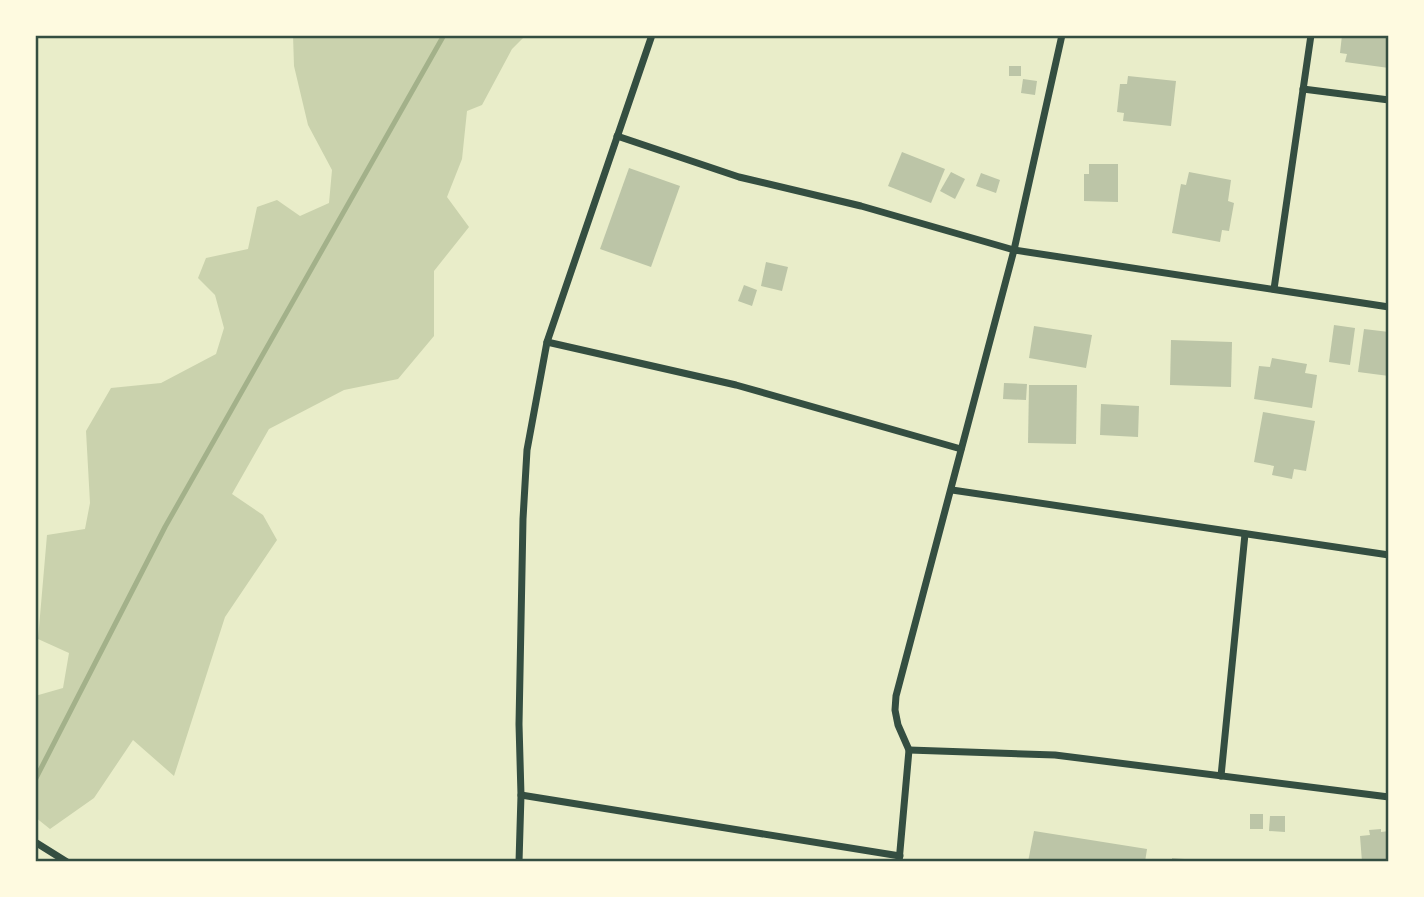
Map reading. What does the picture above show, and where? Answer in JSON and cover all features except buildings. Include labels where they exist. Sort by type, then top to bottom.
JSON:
[{"type":"street","points":[[519,862],[523,505],[527,450],[547,342],[652,35]]},
{"type":"street","points":[[521,795],[899,859],[909,750],[898,725],[896,696],[1014,250],[1062,35]]},
{"type":"street","points":[[1274,289],[1311,35]]},
{"type":"street","points":[[1303,89],[1389,100]]},
{"type":"street","points":[[617,136],[739,177],[861,206],[1014,250],[1389,307]]},
{"type":"street","points":[[547,342],[736,385],[961,449]]},
{"type":"street","points":[[952,490],[1389,555]]},
{"type":"street","points":[[1222,776],[1245,534]]},
{"type":"street","points":[[909,750],[1055,755],[1389,797]]},
{"type":"street","points":[[35,842],[67,862]]},
{"type":"green space","points":[[293,35],[526,35],[512,49],[482,105],[467,111],[462,159],[447,197],[469,227],[434,271],[434,336],[398,379],[344,390],[269,429],[232,494],[263,515],[277,540],[225,617],[174,776],[133,740],[94,798],[50,829],[35,817],[35,696],[63,688],[69,653],[38,639],[47,535],[85,529],[90,503],[86,431],[111,388],[161,383],[216,354],[224,328],[215,295],[198,278],[206,258],[248,249],[257,207],[277,200],[300,216],[329,203],[332,170],[308,125],[294,66]]},
{"type":"waterway","points":[[35,780],[165,527],[444,35]]}]
